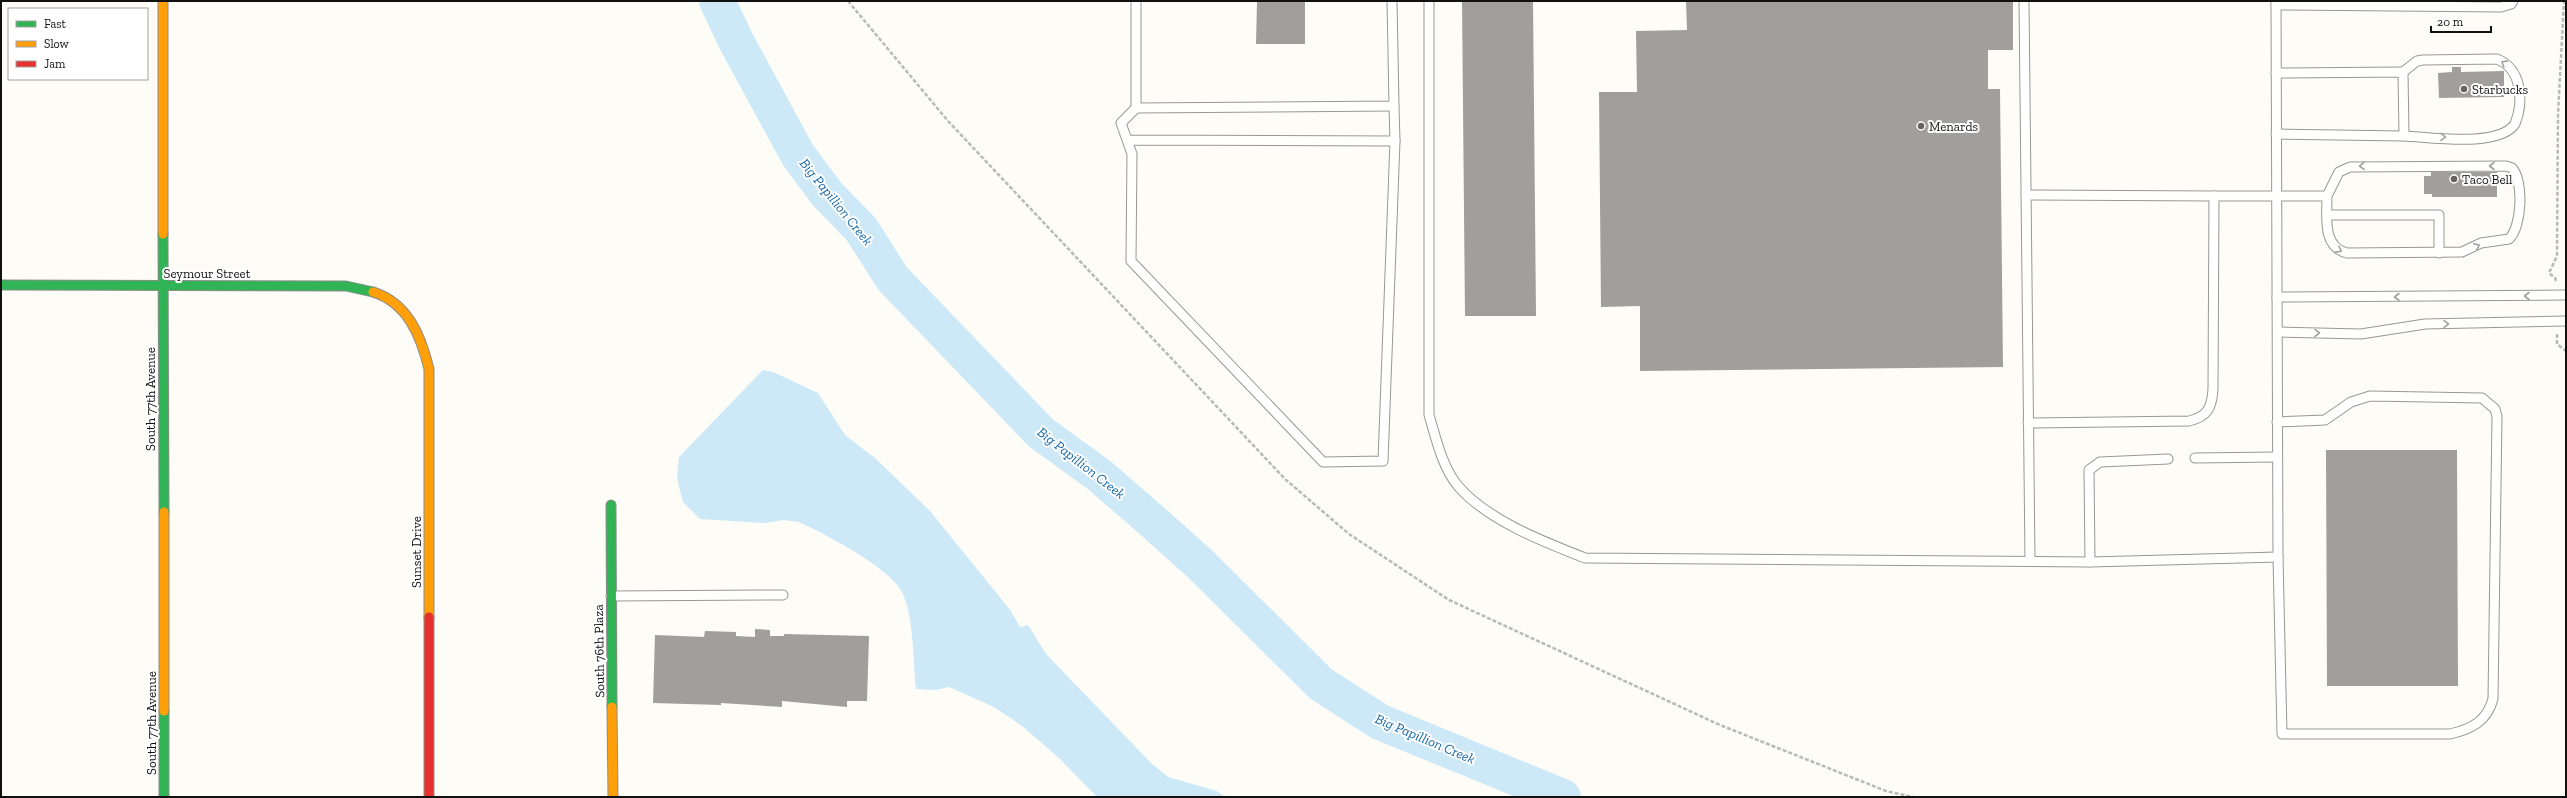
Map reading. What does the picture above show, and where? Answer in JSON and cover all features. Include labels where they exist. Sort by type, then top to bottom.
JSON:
[{"type":"street","name":"South 77th Avenue","points":[[163,1],[162,286],[164,797]]},
{"type":"street","name":"Seymour Street","points":[[1,285],[358,287],[380,294],[405,312]]},
{"type":"street","name":"Sunset Drive","points":[[405,312],[415,325],[424,346],[429,369],[429,797]]},
{"type":"street","name":"South 76th Plaza","points":[[610,505],[613,797]]},
{"type":"lane","points":[[1136,1],[1136,108],[1121,124],[1132,154],[1131,261],[1323,462],[1383,461],[1395,141],[1392,1]]},
{"type":"lane","points":[[1429,1],[1429,415],[1439,449],[1458,485],[1486,510],[1541,540],[1585,558],[2090,562],[2278,556]]},
{"type":"lane","points":[[2024,1],[2030,561]]},
{"type":"lane","points":[[2277,422],[2325,420],[2351,402],[2370,396],[2482,398],[2495,409],[2497,416],[2493,699],[2490,710],[2484,719],[2473,726],[2450,734],[2282,734],[2277,457],[2277,422],[2278,332],[2276,3],[2501,7],[2511,4],[2513,1]]},
{"type":"lane","points":[[2276,73],[2403,72],[2417,61],[2423,60],[2497,59],[2505,62],[2514,72],[2518,84],[2519,102],[2515,124],[2501,136],[2467,138],[2276,134]]},
{"type":"lane","points":[[2403,72],[2404,136]]},
{"type":"lane","points":[[1136,108],[1394,106]]},
{"type":"lane","points":[[1127,140],[1395,141]]},
{"type":"lane","points":[[2500,166],[2512,168],[2518,178],[2519,220],[2513,236],[2505,242],[2481,244],[2462,252],[2347,254],[2339,252],[2330,241],[2327,215],[2327,196],[2339,172],[2350,167],[2500,166]]},
{"type":"lane","points":[[2026,196],[2327,196]]},
{"type":"lane","points":[[2028,423],[2189,421],[2199,419],[2208,412],[2212,403],[2213,390],[2214,196]]},
{"type":"lane","points":[[2327,215],[2439,215],[2439,253]]},
{"type":"lane","points":[[2277,298],[2566,295]]},
{"type":"lane","points":[[2278,332],[2361,334],[2425,324],[2566,321]]},
{"type":"lane","points":[[2195,458],[2277,457]]},
{"type":"lane","points":[[2090,562],[2089,470],[2100,462],[2168,459]]},
{"type":"lane","points":[[611,596],[783,595]]},
{"type":"path","points":[[849,1],[851,5]]},
{"type":"path","points":[[2556,278],[2549,274],[2557,256],[2556,172],[2564,1]]},
{"type":"path","points":[[2557,344],[2566,351]]},
{"type":"water","points":[[763,370],[773,372],[818,393],[845,435],[876,459],[930,511],[1011,611],[1020,627],[1028,625],[1046,654],[1152,764],[1168,777],[1217,791],[1225,797],[1097,797],[1059,758],[1022,726],[994,707],[949,687],[936,690],[916,689],[911,626],[906,602],[902,592],[895,582],[871,562],[824,534],[799,522],[784,520],[765,523],[700,519],[683,502],[677,478],[679,457]]},
{"type":"building","points":[[1257,1],[1305,1],[1305,44],[1256,44]]},
{"type":"building","points":[[1462,1],[1533,1],[1536,316],[1465,316]]},
{"type":"building","points":[[1686,1],[2013,1],[2013,50],[1988,50],[1988,89],[2000,89],[2003,367],[1640,371],[1640,306],[1601,307],[1599,92],[1637,92],[1636,31],[1687,30]]},
{"type":"building","points":[[2452,67],[2461,67],[2461,72],[2504,71],[2504,97],[2439,98],[2438,73],[2452,72]]},
{"type":"building","points":[[2431,172],[2497,172],[2497,197],[2432,197],[2432,194],[2424,194],[2424,176],[2431,176]]},
{"type":"building","points":[[2326,450],[2457,450],[2458,686],[2327,686]]},
{"type":"building","points":[[755,629],[770,630],[770,636],[784,636],[784,634],[869,636],[867,701],[847,701],[847,707],[782,701],[782,707],[721,703],[721,705],[653,703],[655,635],[704,637],[705,631],[736,632],[736,636],[755,637]]},
{"type":"waterway","name":"Big Papillion Creek","points":[[717,1],[737,43],[798,155],[827,194],[861,229],[893,279],[1041,433],[1099,475],[1199,563],[1321,684],[1380,722],[1563,797]]},
{"type":"traffic: fast","points":[[163,234],[164,512]]},
{"type":"traffic: fast","points":[[1,285],[346,286],[373,292]]},
{"type":"traffic: fast","points":[[611,505],[612,707]]},
{"type":"traffic: fast","points":[[164,711],[164,797]]},
{"type":"traffic: slow","points":[[163,1],[163,234]]},
{"type":"traffic: slow","points":[[373,292],[385,297],[404,312],[417,333],[429,369],[429,617]]},
{"type":"traffic: slow","points":[[164,512],[164,711]]},
{"type":"traffic: slow","points":[[612,707],[613,797]]},
{"type":"traffic: jam","points":[[429,617],[429,797]]},
{"type":"place","name":"Starbucks","points":[[2464,89]]},
{"type":"place","name":"Menards","points":[[1921,126]]},
{"type":"place","name":"Taco Bell","points":[[2454,179]]}]
